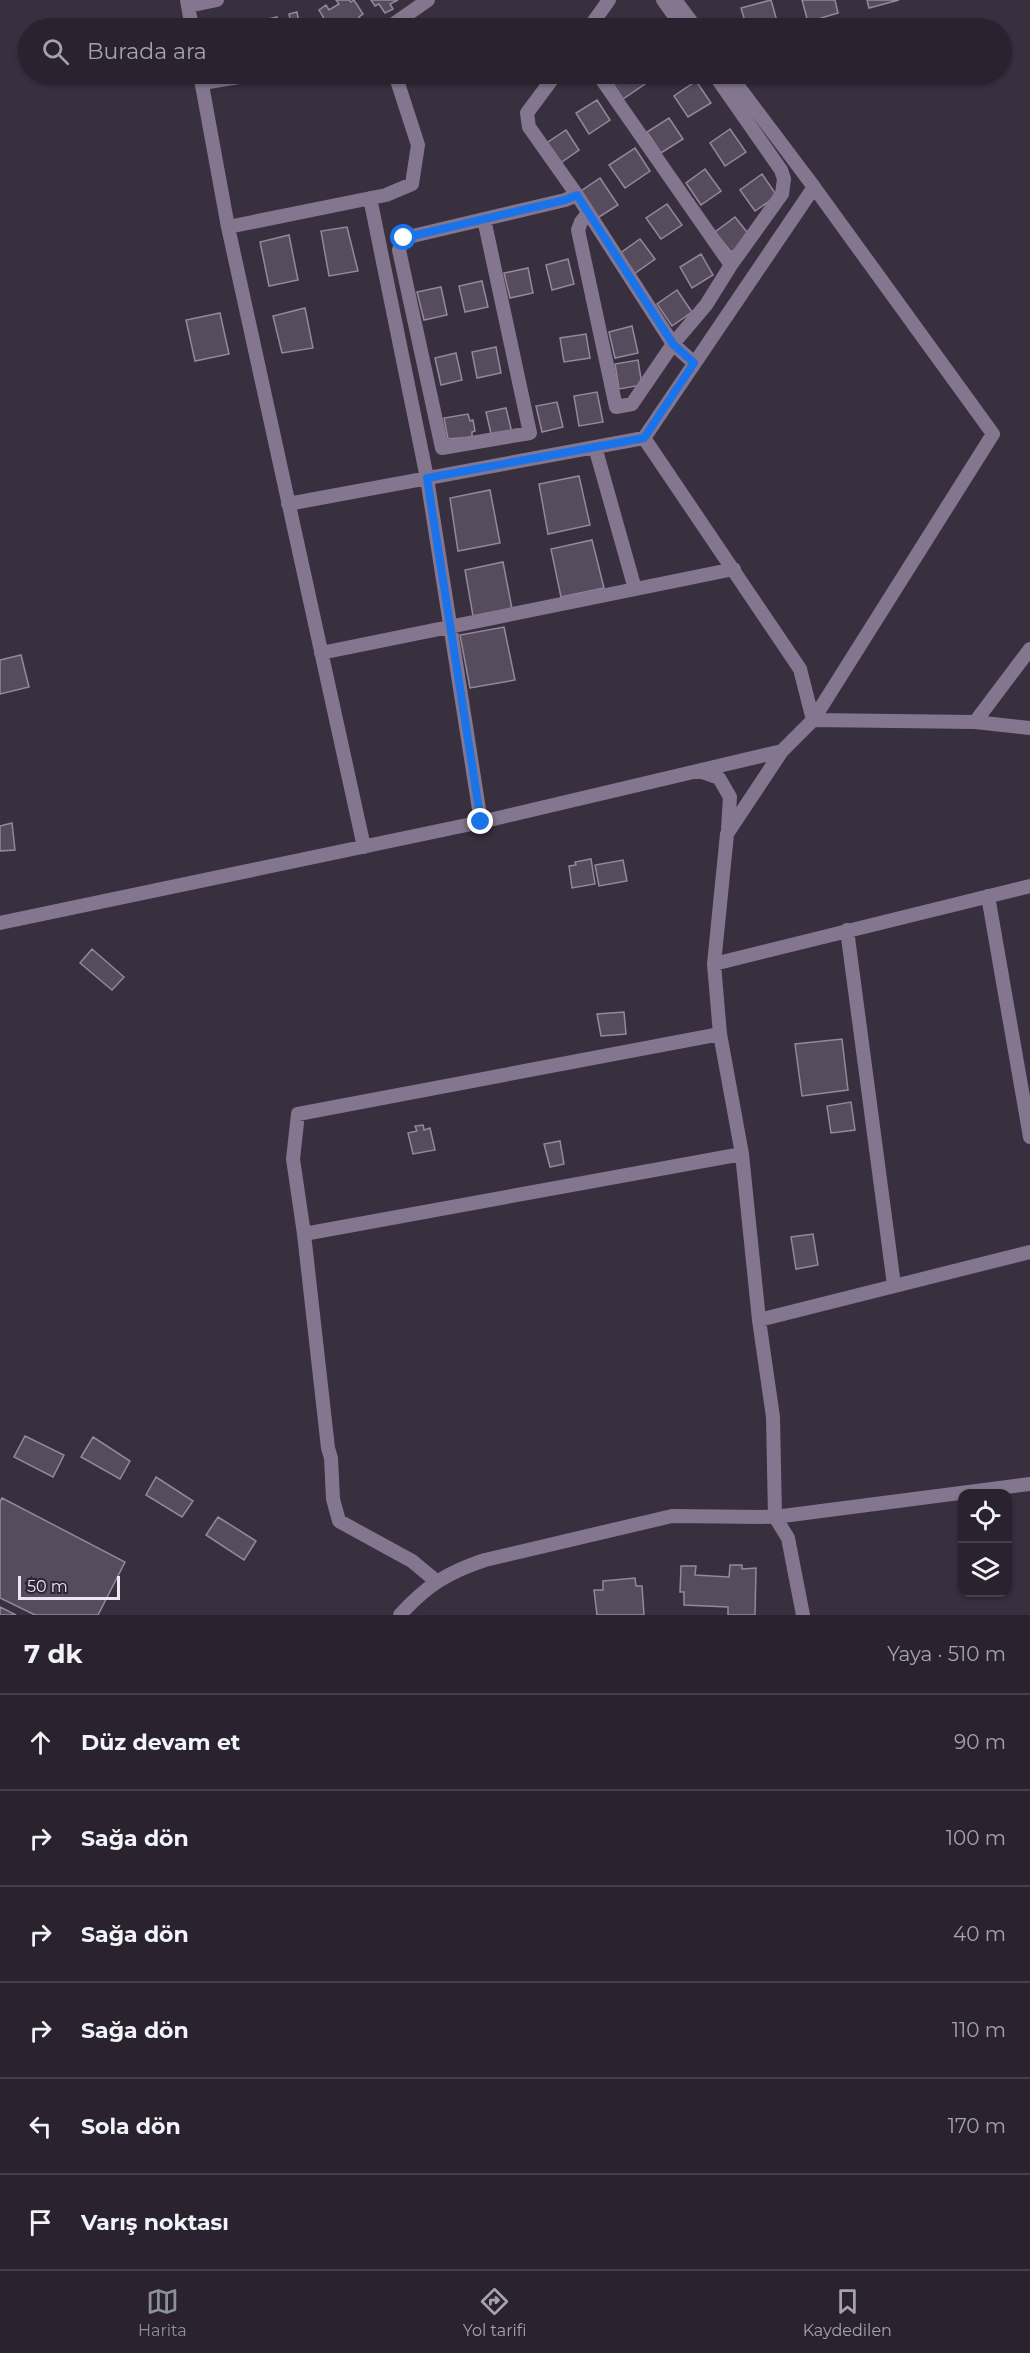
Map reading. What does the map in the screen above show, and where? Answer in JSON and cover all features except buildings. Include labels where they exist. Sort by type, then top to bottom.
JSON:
[{"type":"street","points":[[190,18],[188,3],[217,0]]},
{"type":"street","points":[[402,18],[428,0]]},
{"type":"street","points":[[596,18],[609,0]]},
{"type":"street","points":[[663,0],[676,18]]},
{"type":"street","points":[[675,0],[688,18]]},
{"type":"street","points":[[202,84],[228,227],[364,847]]},
{"type":"street","points":[[228,227],[386,195],[412,184],[418,145],[398,84]]},
{"type":"street","points":[[548,84],[527,112],[527,122],[673,344],[694,363]]},
{"type":"street","points":[[605,84],[731,265]]},
{"type":"street","points":[[588,213],[580,222],[578,231],[616,407],[632,404],[673,344],[706,305],[731,265],[782,194],[784,179],[781,170],[721,84]]},
{"type":"street","points":[[727,834],[782,751],[813,720],[993,434],[737,84]]},
{"type":"street","points":[[288,504],[644,438],[814,187]]},
{"type":"street","points":[[484,219],[530,433],[442,448],[399,246],[404,238],[484,219],[565,200],[577,195]]},
{"type":"street","points":[[369,198],[427,478],[481,822]]},
{"type":"street","points":[[644,438],[800,669],[813,720]]},
{"type":"street","points":[[595,447],[634,589]]},
{"type":"street","points":[[321,653],[734,569]]},
{"type":"street","points":[[975,722],[1030,649]]},
{"type":"street","points":[[813,720],[975,722],[1030,728]]},
{"type":"street","points":[[0,923],[481,822],[782,751]]},
{"type":"street","points":[[699,771],[719,778],[730,797],[714,964],[720,1034],[742,1154],[759,1320],[773,1417],[775,1517],[788,1538],[803,1615]]},
{"type":"street","points":[[714,964],[1030,886]]},
{"type":"street","points":[[988,896],[1030,1137]]},
{"type":"street","points":[[848,930],[894,1285]]},
{"type":"street","points":[[436,1581],[412,1561],[339,1521],[333,1498],[331,1458],[293,1159],[298,1114],[720,1034]]},
{"type":"street","points":[[304,1234],[742,1154]]},
{"type":"street","points":[[759,1320],[1030,1252]]},
{"type":"street","points":[[400,1615],[418,1595],[436,1581],[459,1569],[485,1560],[672,1516],[775,1517],[1030,1484]]},
{"type":"route","points":[[404,238],[565,200],[577,195],[673,344],[694,363],[644,438],[427,478],[481,822]]}]
